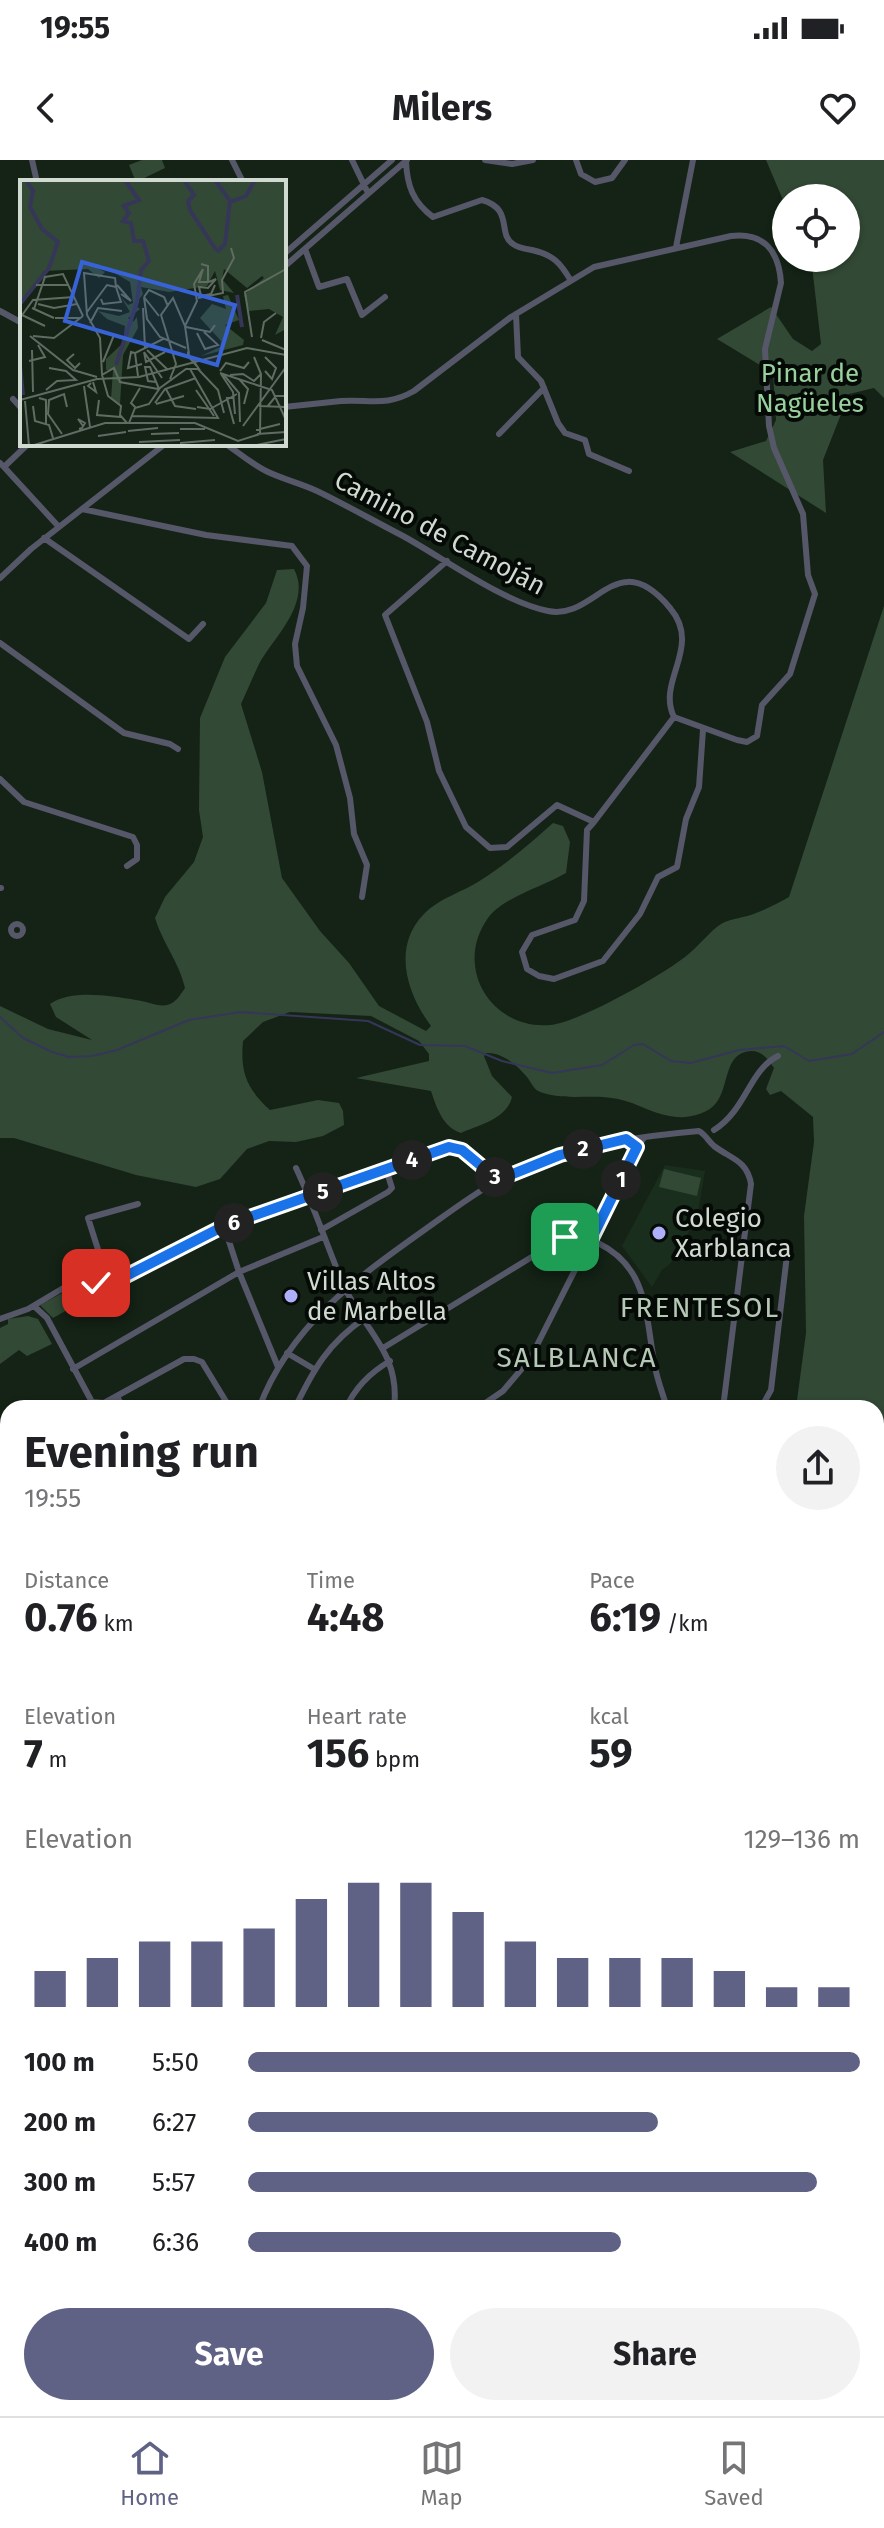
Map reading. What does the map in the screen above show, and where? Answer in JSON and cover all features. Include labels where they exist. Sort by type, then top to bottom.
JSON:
[{"type":"street","points":[[32,160],[37,180]]},
{"type":"street","points":[[232,160],[242,180]]},
{"type":"street","points":[[352,160],[368,193]]},
{"type":"street","points":[[286,252],[392,160]]},
{"type":"street","points":[[286,265],[407,160]]},
{"type":"street","points":[[407,160],[410,192],[433,217],[482,200],[489,202],[505,217],[507,238],[512,244],[549,254],[559,261],[571,281]]},
{"type":"street","points":[[485,160],[512,164],[533,160]]},
{"type":"street","points":[[576,160],[581,174],[595,182],[612,178],[625,160]]},
{"type":"street","points":[[683,160],[691,168]]},
{"type":"street","points":[[676,247],[693,160]]},
{"type":"street","points":[[286,407],[400,400],[516,314],[594,267],[731,236],[753,235],[769,247],[781,273],[779,297],[765,349],[769,426],[774,448],[803,514],[808,575],[815,594],[790,674],[762,705],[757,736],[747,742],[703,730],[674,717],[587,830],[584,901],[575,920],[532,935],[522,952],[527,969],[554,979],[603,961],[640,914],[658,877],[677,867],[686,819],[699,787],[703,730]]},
{"type":"street","points":[[305,249],[319,287],[347,279],[362,315],[385,297]]},
{"type":"street","points":[[0,311],[20,322]]},
{"type":"street","points":[[516,314],[518,357],[541,381],[565,433],[585,440],[589,454],[629,471]]},
{"type":"street","points":[[499,434],[544,388]]},
{"type":"street","points":[[13,399],[20,407]]},
{"type":"street","points":[[26,446],[2,465],[59,527]]},
{"type":"street","points":[[0,578],[44,538],[162,446]]},
{"type":"street","name":"Camino de Camoján","points":[[229,446],[264,470],[334,499],[501,593],[551,612],[571,609],[618,583],[631,582],[656,593],[676,616],[683,643],[669,697],[669,708],[674,717]]},
{"type":"street","points":[[82,509],[206,535],[292,546],[307,566],[303,608],[295,644],[297,666],[336,745],[350,798],[354,834],[367,865],[362,897]]},
{"type":"street","points":[[44,538],[189,639],[203,624]]},
{"type":"street","points":[[447,561],[385,615],[427,722],[439,771],[466,827],[490,848],[507,847],[557,805],[594,822]]},
{"type":"street","points":[[0,643],[124,733],[134,738],[170,744],[178,749]]},
{"type":"street","points":[[0,779],[24,802],[133,837],[137,845],[137,859],[127,866]]},
{"type":"street","points":[[714,1130],[737,1110],[763,1067],[778,1056]]},
{"type":"street","points":[[263,1400],[287,1353],[345,1288],[498,1180],[560,1155],[626,1139],[699,1131],[717,1148],[746,1167],[751,1184],[724,1400]]},
{"type":"street","points":[[490,1400],[525,1368],[644,1138]]},
{"type":"street","points":[[626,1139],[637,1147]]},
{"type":"street","points":[[0,1319],[34,1306],[65,1287],[124,1277],[224,1226],[454,1147],[462,1150],[498,1180]]},
{"type":"street","points":[[296,1168],[345,1288],[390,1361],[394,1400]]},
{"type":"street","points":[[73,1369],[239,1272],[322,1233],[388,1192],[392,1188],[386,1169]]},
{"type":"street","points":[[108,1281],[88,1218],[138,1204]]},
{"type":"street","points":[[224,1226],[239,1272],[278,1367]]},
{"type":"street","points":[[383,1348],[558,1241],[577,1235],[605,1247],[631,1269],[640,1286],[655,1368],[665,1400]]},
{"type":"street","points":[[743,1250],[787,1255],[771,1390],[765,1400]]},
{"type":"street","points":[[34,1306],[47,1318],[91,1400]]},
{"type":"street","points":[[299,1400],[314,1369],[351,1327],[365,1318]]},
{"type":"street","points":[[287,1353],[314,1369]]},
{"type":"street","points":[[110,1400],[184,1359],[202,1362],[225,1400]]},
{"type":"street","points":[[350,1400],[373,1371],[390,1361]]},
{"type":"street","points":[[117,1396],[119,1400]]},
{"type":"shaded area","name":"Colegio Xarblanca","points":[[665,1165],[705,1171],[698,1212],[692,1226],[670,1264],[662,1270],[652,1287],[622,1246]]},
{"type":"green space","points":[[142,160],[162,160],[165,168],[135,180],[129,165]]},
{"type":"green space","name":"Pinar de Nagüeles","points":[[766,160],[884,160],[884,398],[874,388],[849,394],[823,460],[826,513],[730,452],[766,441],[776,420],[773,373],[717,339],[771,307],[793,339],[812,351],[821,344],[813,272],[860,272],[860,184],[776,184]]},
{"type":"green space","points":[[294,569],[298,582],[295,607],[259,664],[241,704],[262,772],[282,878],[379,1006],[426,1031],[431,1026],[415,1000],[406,971],[408,942],[413,928],[429,909],[490,874],[553,823],[563,826],[570,842],[566,873],[513,898],[494,911],[478,937],[475,956],[477,975],[484,992],[495,1006],[510,1017],[529,1024],[563,1022],[599,1007],[674,965],[721,924],[789,897],[884,606],[884,1400],[797,1400],[806,1333],[804,1216],[814,1142],[813,1117],[781,1091],[770,1095],[766,1089],[774,1068],[758,1052],[742,1053],[731,1064],[713,1107],[682,1117],[669,1116],[618,1099],[548,1094],[536,1090],[509,1060],[486,1053],[484,1056],[492,1076],[512,1097],[498,1116],[461,1133],[445,1122],[431,1091],[356,1078],[429,1061],[429,1054],[419,1041],[371,1016],[290,1012],[263,1022],[243,1041],[244,1071],[256,1095],[270,1110],[318,1100],[339,1103],[344,1125],[323,1136],[296,1142],[269,1141],[247,1149],[220,1179],[196,1187],[136,1175],[14,1138],[0,1138],[0,1006],[48,1029],[92,1040],[56,1017],[50,1004],[69,996],[92,995],[167,1005],[175,1001],[185,988],[155,918],[165,897],[194,862],[203,837],[199,810],[200,718],[225,657],[266,603],[277,570]]},
{"type":"green space","points":[[664,1169],[701,1178],[697,1196],[659,1187]]},
{"type":"green space","points":[[118,1281],[53,1318],[40,1305],[68,1290]]},
{"type":"green space","points":[[28,1316],[38,1319],[52,1344],[27,1356],[19,1350],[0,1364],[0,1328],[8,1324],[8,1319]]},
{"type":"waterway","points":[[0,1017],[23,1038],[69,1057],[117,1050],[189,1020],[240,1012],[368,1021],[420,1045],[465,1046],[502,1061],[552,1073],[602,1065],[634,1045],[643,1044],[671,1061],[691,1063],[739,1050],[784,1046],[809,1061],[852,1054],[884,1032]]},
{"type":"place","name":"Colegio Xarblanca","points":[[659,1233]]},
{"type":"place","name":"Villas Altos de Marbella","points":[[291,1296]]},
{"type":"district","name":"FRENTESOL","points":[[700,1307]]},
{"type":"district","name":"SALBLANCA","points":[[577,1357]]},
{"type":"route","points":[[96,1283],[124,1277],[224,1226],[449,1147],[462,1150],[498,1180],[560,1155],[626,1139],[633,1142],[637,1147],[591,1240],[577,1235],[565,1237]]}]
